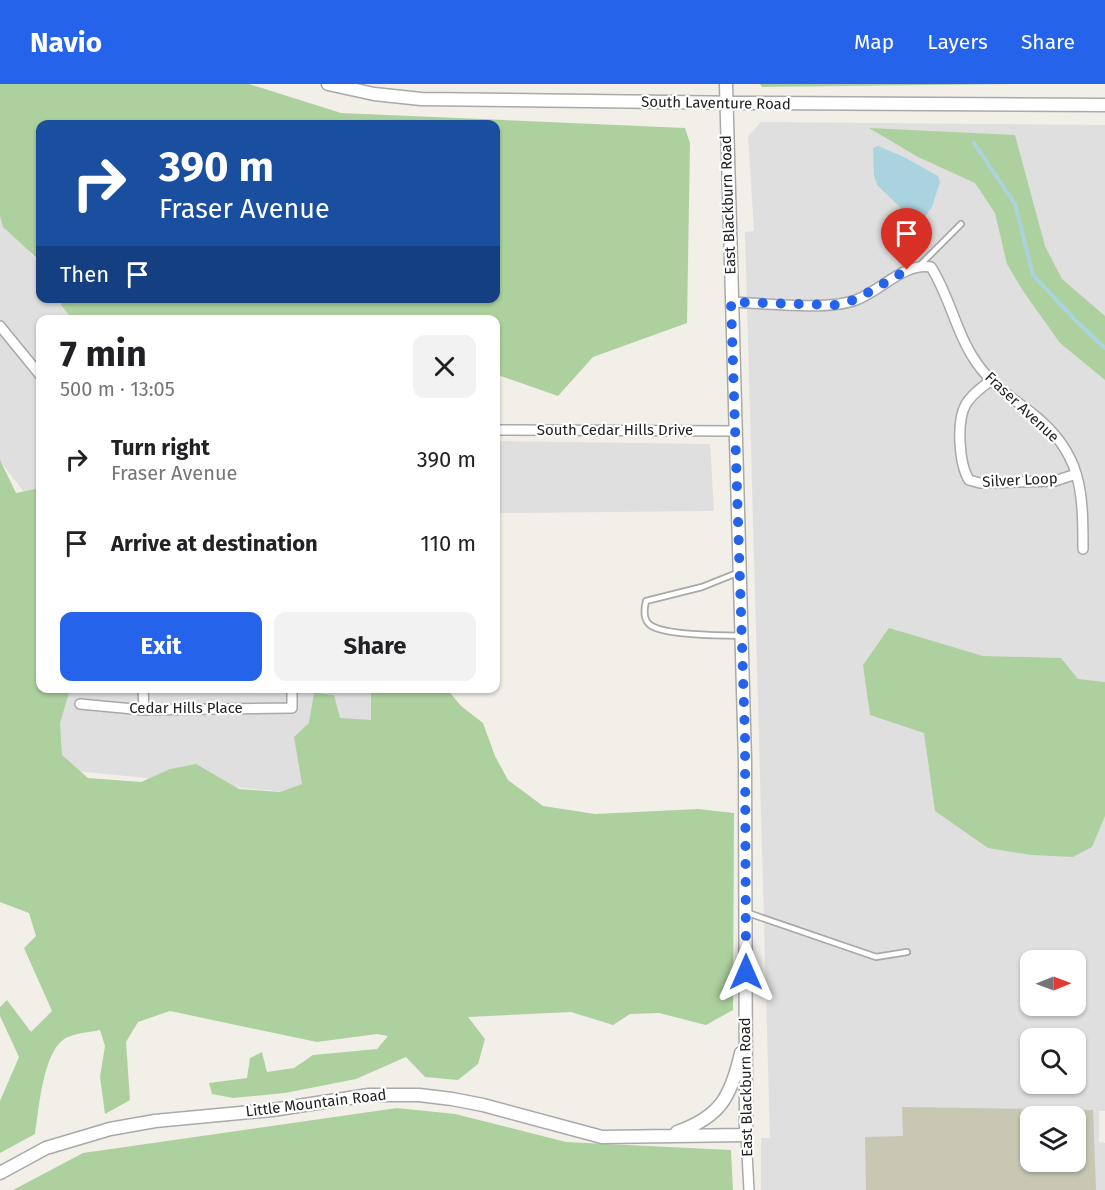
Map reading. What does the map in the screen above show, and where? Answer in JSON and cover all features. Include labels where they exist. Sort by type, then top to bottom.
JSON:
[{"type":"street","name":"South Laventure Road","points":[[328,84],[374,94],[421,99],[1105,105]]},
{"type":"street","name":"East Blackburn Road","points":[[726,84],[745,749],[746,1135],[749,1190]]},
{"type":"street","points":[[731,302],[836,305],[857,299],[907,270],[919,266]]},
{"type":"street","name":"Fraser Avenue","points":[[919,266],[931,267],[939,279],[962,338],[990,381],[1037,418],[1071,458],[1083,500],[1083,549]]},
{"type":"street","points":[[0,326],[36,370]]},
{"type":"street","name":"Silver Loop","points":[[990,381],[973,394],[961,418],[963,471],[969,480],[980,483],[1055,481],[1076,474]]},
{"type":"street","name":"South Cedar Hills Drive","points":[[500,430],[736,431]]},
{"type":"street","points":[[143,693],[144,710]]},
{"type":"street","name":"Cedar Hills Place","points":[[80,704],[144,710],[292,708],[292,693]]},
{"type":"street","points":[[667,1136],[708,1118],[723,1101],[735,1076],[746,1033]]},
{"type":"street","name":"Little Mountain Road","points":[[0,1173],[46,1148],[110,1129],[155,1121],[272,1110],[369,1095],[419,1095],[452,1099],[602,1137],[746,1135]]},
{"type":"lane","points":[[919,266],[961,224]]},
{"type":"lane","points":[[740,572],[702,587],[646,602],[644,609],[645,617],[656,628],[685,633],[742,636]]},
{"type":"lane","points":[[746,912],[876,957],[907,952]]},
{"type":"shaded area","points":[[761,122],[1105,125],[1105,1111],[1099,1111],[1099,1142],[1105,1143],[1105,1190],[761,1190],[761,1138],[770,1138],[745,232],[754,231],[748,136]]},
{"type":"shaded area","points":[[0,214],[36,260],[36,303],[71,303],[81,315],[36,315],[36,507],[0,461]]},
{"type":"shaded area","points":[[500,441],[710,444],[714,511],[500,513]]},
{"type":"shaded area","points":[[50,693],[380,693],[381,728],[313,795],[57,769]]},
{"type":"shaded area","points":[[902,1107],[1020,1109],[1020,1172],[1086,1172],[1086,1110],[1093,1110],[1096,1190],[866,1190],[865,1137],[903,1136]]},
{"type":"green space","points":[[0,84],[249,84],[341,113],[685,128],[690,143],[687,323],[593,357],[558,396],[500,376],[500,315],[69,315],[61,305],[62,303],[500,303],[500,120],[36,120],[36,257],[3,227],[0,216]]},
{"type":"green space","points":[[760,84],[1012,84],[762,87]]},
{"type":"green space","points":[[869,128],[1015,135],[1045,246],[1062,279],[1105,316],[1105,380],[1060,343],[1023,291],[1007,264],[995,213],[975,183],[918,157]]},
{"type":"green space","points":[[0,460],[16,493],[36,489],[36,693],[69,693],[60,723],[62,755],[88,778],[141,782],[170,769],[196,764],[239,789],[280,792],[302,784],[294,737],[309,723],[314,693],[334,695],[340,718],[371,720],[371,693],[450,693],[461,706],[483,723],[495,756],[508,780],[543,806],[595,814],[698,809],[734,813],[733,1010],[706,1025],[659,1013],[630,1014],[613,1025],[571,1012],[468,1017],[485,1039],[478,1064],[458,1080],[425,1077],[406,1057],[356,1079],[285,1093],[233,1098],[212,1094],[209,1083],[247,1078],[250,1058],[262,1052],[267,1072],[294,1068],[313,1055],[377,1049],[388,1036],[377,1034],[317,1042],[170,1011],[138,1022],[126,1042],[130,1100],[105,1114],[100,1077],[105,1046],[100,1030],[68,1037],[60,1043],[53,1053],[44,1080],[35,1134],[0,1153],[0,1101],[19,1057],[0,1016],[0,1007],[7,1000],[31,1032],[52,1011],[24,948],[36,936],[29,913],[0,902]]},
{"type":"green space","points":[[889,628],[983,656],[1061,658],[1078,679],[1105,682],[1105,816],[1092,847],[1073,857],[1031,855],[988,848],[935,811],[924,733],[870,715],[863,665]]},
{"type":"green space","points":[[397,1108],[455,1114],[566,1142],[731,1150],[733,1190],[13,1190],[83,1153]]},
{"type":"water","points":[[878,146],[938,176],[940,182],[932,207],[918,225],[914,226],[902,209],[877,185],[874,176],[873,148]]},
{"type":"waterway","points":[[974,143],[1015,204],[1033,275],[1105,348]]},
{"type":"route","points":[[746,972],[745,738],[731,302],[836,305],[857,299],[907,270]]}]
